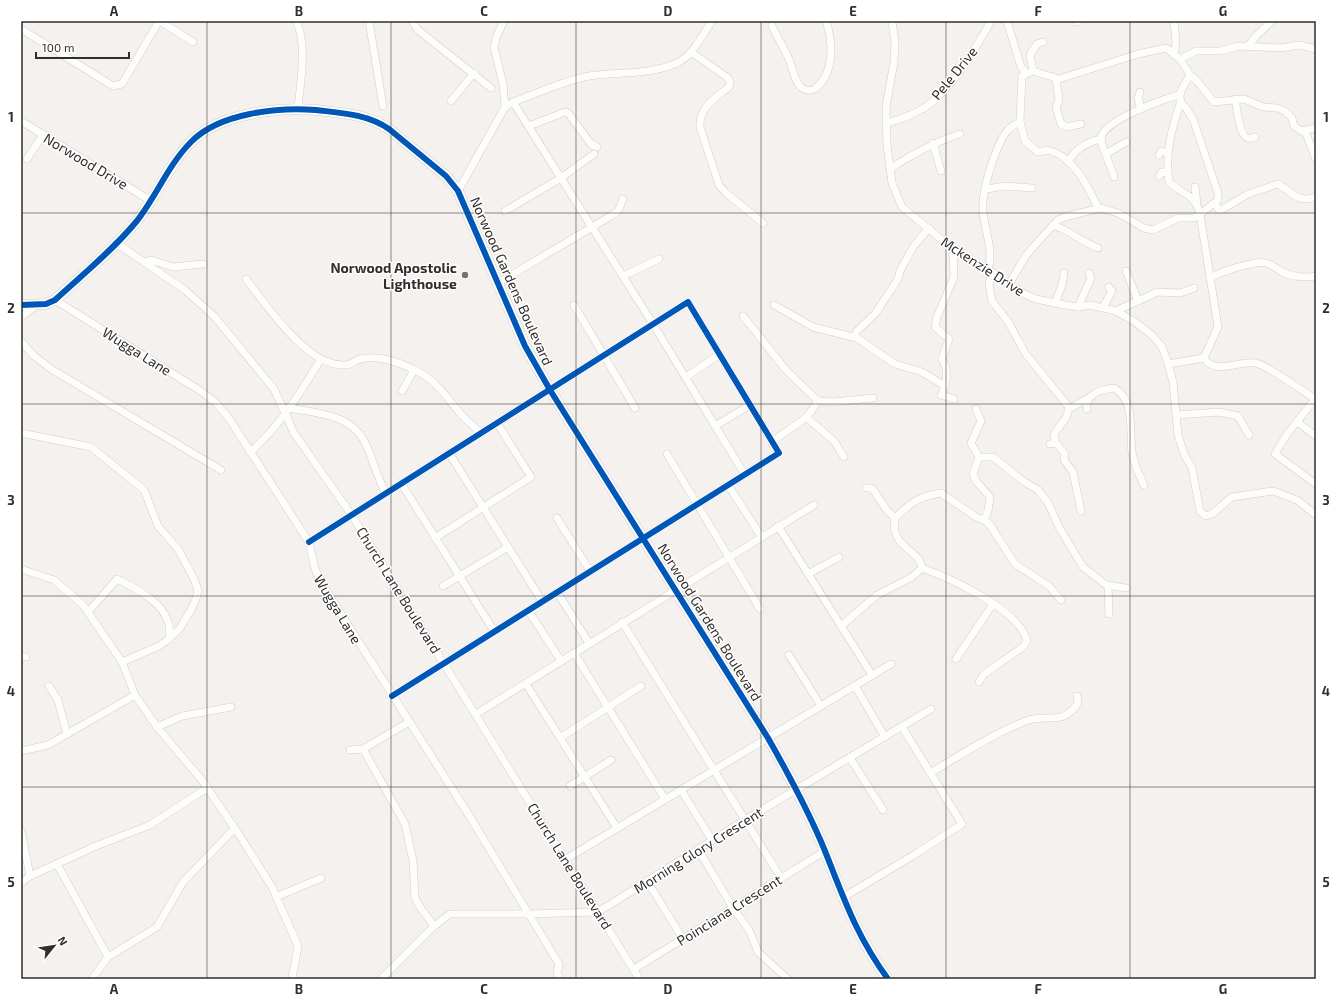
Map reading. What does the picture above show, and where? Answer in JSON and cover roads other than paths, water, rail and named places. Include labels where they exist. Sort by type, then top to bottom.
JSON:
[{"type":"street","points":[[21,29],[112,86],[122,84],[159,21],[194,42]]},
{"type":"street","points":[[297,21],[303,44],[298,109]]},
{"type":"street","points":[[369,21],[383,106]]},
{"type":"street","points":[[412,21],[418,30],[491,88]]},
{"type":"street","points":[[504,21],[497,35],[494,47],[503,84],[505,107]]},
{"type":"street","points":[[458,191],[505,107],[513,102],[573,80],[656,69],[676,63],[691,52],[712,21]]},
{"type":"street","points":[[772,26],[787,56],[798,84],[803,89],[809,90],[815,88],[824,80],[829,66],[829,32],[826,21]]},
{"type":"street","name":"Mckenzie Drive","points":[[892,21],[894,62],[886,107],[886,123],[892,184],[902,207],[953,249],[1036,299],[1078,307],[1090,305],[1116,310],[1154,336],[1162,347],[1168,364],[1173,382],[1178,435],[1184,454],[1192,468],[1200,511],[1206,516],[1212,514],[1232,497],[1273,491],[1297,500],[1316,515]]},
{"type":"street","name":"Pele Drive","points":[[886,123],[918,111],[938,97],[978,44],[990,21]]},
{"type":"street","points":[[1007,21],[1021,67],[1030,72],[1056,79],[1096,70],[1122,62],[1147,51],[1166,48],[1177,57],[1190,75],[1197,81],[1214,102],[1244,99],[1263,107],[1277,108],[1285,111],[1292,118],[1294,126],[1301,131],[1316,128]]},
{"type":"street","points":[[1174,21],[1177,57]]},
{"type":"street","points":[[1248,46],[1256,35],[1272,21]]},
{"type":"street","points":[[1030,72],[1030,55],[1038,44],[1043,42]]},
{"type":"street","points":[[1177,57],[1200,50],[1220,51],[1239,46],[1281,48],[1299,45],[1316,49]]},
{"type":"street","points":[[691,52],[728,78],[730,82],[729,87],[707,105],[700,119],[700,127],[715,176],[726,193],[763,223]]},
{"type":"street","points":[[1030,72],[1022,76],[1020,86],[1020,122],[1025,140],[1038,152],[1050,151],[1064,158],[1092,194],[1098,208]]},
{"type":"street","points":[[451,101],[474,73]]},
{"type":"street","points":[[1190,75],[1180,99],[1173,125],[1167,153],[1168,173],[1171,184],[1191,197],[1197,203]]},
{"type":"street","points":[[1056,79],[1058,100],[1056,108],[1061,124],[1067,127],[1081,124]]},
{"type":"street","points":[[1140,92],[1138,99],[1141,108]]},
{"type":"street","points":[[1114,177],[1101,139],[1104,131],[1141,108],[1167,98],[1180,99]]},
{"type":"street","points":[[1009,284],[1025,257],[1058,220],[1068,216],[1078,215],[1098,208],[1118,213],[1144,228],[1153,230],[1167,225],[1178,218],[1194,218],[1216,203],[1218,200],[1218,193],[1206,155],[1193,119],[1180,99]]},
{"type":"street","points":[[1235,99],[1241,129],[1244,136],[1248,138],[1255,137]]},
{"type":"street","points":[[513,102],[686,377],[745,475]]},
{"type":"street","name":"Norwood Gardens Boulevard","points":[[21,305],[37,305],[55,300],[116,243],[136,222],[186,147],[208,129],[259,112],[298,109],[338,112],[363,117],[379,123],[446,176],[458,191],[525,346],[550,390],[768,738],[798,789],[825,851],[842,898],[861,937],[888,979]]},
{"type":"street","points":[[505,212],[561,178],[595,151],[568,113],[565,112],[529,126]]},
{"type":"street","name":"Norwood Drive","points":[[21,121],[151,201]]},
{"type":"street","points":[[1020,122],[1008,130],[995,151],[986,189],[983,211],[991,257],[989,284],[992,301],[1009,324],[1025,353],[1066,403],[1069,409]]},
{"type":"street","points":[[1305,131],[1316,159]]},
{"type":"street","points":[[891,168],[933,143],[960,134]]},
{"type":"street","points":[[28,159],[43,135]]},
{"type":"street","points":[[1068,162],[1073,153],[1092,141],[1101,139]]},
{"type":"street","points":[[1106,154],[1126,142]]},
{"type":"street","points":[[933,143],[941,171]]},
{"type":"street","points":[[1159,155],[1161,151],[1167,153]]},
{"type":"street","points":[[1159,176],[1162,172],[1168,173]]},
{"type":"street","points":[[1216,203],[1218,209],[1221,210],[1248,194],[1278,184],[1285,187],[1294,197],[1316,197]]},
{"type":"street","points":[[986,189],[1006,186],[1032,188]]},
{"type":"street","points":[[1195,187],[1217,312],[1218,327],[1204,358]]},
{"type":"street","points":[[498,283],[618,211],[623,200]]},
{"type":"street","points":[[1053,225],[1060,227],[1085,243],[1098,248]]},
{"type":"street","points":[[854,337],[857,330],[874,314],[898,279],[902,266],[913,247],[929,228]]},
{"type":"street","name":"Church Lane Boulevard","points":[[116,243],[185,290],[214,316],[274,389],[286,410],[294,433],[352,514],[638,977]]},
{"type":"street","points":[[953,249],[954,277],[937,317],[935,327],[949,340],[942,359],[946,365],[945,386],[941,395],[954,399]]},
{"type":"street","points":[[622,276],[659,259]]},
{"type":"street","points":[[144,262],[152,260],[173,267],[203,264]]},
{"type":"street","points":[[1210,278],[1223,270],[1264,263],[1275,267],[1282,272],[1296,276],[1316,276]]},
{"type":"street","points":[[1126,271],[1138,301]]},
{"type":"street","points":[[1055,303],[1062,285],[1064,273]]},
{"type":"street","points":[[1078,307],[1090,278],[1089,273]]},
{"type":"street","points":[[246,279],[290,335],[321,359],[334,364],[348,365],[358,360],[375,357],[391,360],[414,370],[432,380],[440,387],[460,413],[480,433]]},
{"type":"street","points":[[1103,307],[1112,291],[1109,287]]},
{"type":"street","points":[[1116,310],[1157,292],[1180,293],[1194,288]]},
{"type":"street","name":"Wugga Lane","points":[[55,300],[198,390],[215,402],[228,417],[310,542],[315,569],[322,584],[470,817],[529,914],[558,964],[557,974],[559,976]]},
{"type":"street","points":[[310,542],[688,302],[779,453],[392,696]]},
{"type":"street","points":[[21,317],[37,305]]},
{"type":"street","points":[[574,305],[603,356],[636,408]]},
{"type":"street","points":[[774,305],[813,327],[854,337],[894,364],[922,372],[945,386]]},
{"type":"street","points":[[743,316],[786,370],[818,401],[834,402],[872,398]]},
{"type":"street","points":[[21,341],[33,355],[51,369],[221,470]]},
{"type":"street","points":[[686,377],[720,354]]},
{"type":"street","points":[[1168,364],[1204,358]]},
{"type":"street","points":[[1204,358],[1207,364],[1216,367],[1256,363],[1316,398],[1275,454],[1316,484]]},
{"type":"street","points":[[250,452],[267,436],[301,392],[321,359]]},
{"type":"street","points":[[402,392],[414,370]]},
{"type":"street","points":[[1081,511],[1073,472],[1064,460],[1065,454],[1053,444],[1054,435],[1063,422],[1069,409],[1090,398],[1095,393],[1114,388],[1123,396],[1131,423],[1133,454],[1144,485]]},
{"type":"street","points":[[1087,409],[1090,398]]},
{"type":"street","points":[[772,443],[779,435],[806,417],[818,401]]},
{"type":"street","points":[[715,426],[750,404]]},
{"type":"street","points":[[976,409],[981,422],[971,443],[979,457],[973,474],[976,481],[990,497],[988,511],[984,520]]},
{"type":"street","points":[[286,410],[345,420],[355,429],[367,446],[373,466],[386,493]]},
{"type":"street","points":[[1176,414],[1219,412],[1238,416],[1249,435]]},
{"type":"street","points":[[806,417],[834,441],[844,457]]},
{"type":"street","points":[[1297,422],[1316,436]]},
{"type":"street","points":[[436,538],[530,477],[497,423]]},
{"type":"street","points":[[21,433],[91,447],[144,490],[158,526],[178,549],[193,577],[198,590],[196,600],[180,628],[170,639],[159,646],[122,662]]},
{"type":"street","points":[[449,453],[542,601]]},
{"type":"street","points":[[667,454],[760,609]]},
{"type":"street","points":[[979,457],[993,457],[1023,481],[1038,490],[1048,503],[1060,529],[1083,567],[1108,585],[1126,588]]},
{"type":"street","points":[[401,483],[494,631]]},
{"type":"street","points":[[728,485],[761,536]]},
{"type":"street","points":[[866,488],[872,488],[886,509],[895,518]]},
{"type":"street","points":[[979,682],[984,674],[1016,652],[1027,641],[1026,634],[1007,613],[993,604],[947,577],[922,568],[918,561],[897,539],[893,528],[895,518],[923,496],[941,493],[990,525],[1015,564],[1049,586],[1061,600]]},
{"type":"street","points":[[476,714],[675,589],[814,505]]},
{"type":"street","points":[[557,518],[590,571]]},
{"type":"street","points":[[778,526],[872,676]]},
{"type":"street","points":[[443,586],[508,546]]},
{"type":"street","points":[[808,574],[839,557]]},
{"type":"street","points":[[841,626],[877,595],[912,577],[922,568]]},
{"type":"street","points":[[21,569],[54,580],[83,605],[122,662],[135,695],[157,726],[207,788],[234,828],[272,887],[298,946],[292,979]]},
{"type":"street","points":[[88,612],[116,579],[142,591],[158,606],[171,629],[170,639]]},
{"type":"street","points":[[1108,585],[1108,597],[1112,612]]},
{"type":"street","points":[[557,592],[589,643]]},
{"type":"street","points":[[956,659],[993,604]]},
{"type":"street","points":[[528,610],[560,661]]},
{"type":"street","points":[[622,622],[781,878]]},
{"type":"street","points":[[574,653],[666,799]]},
{"type":"street","points":[[789,655],[821,706]]},
{"type":"street","points":[[566,859],[891,664]]},
{"type":"street","points":[[526,684],[617,828]]},
{"type":"street","points":[[49,686],[58,700],[67,734]]},
{"type":"street","points":[[560,738],[640,686]]},
{"type":"street","points":[[854,686],[885,737]]},
{"type":"street","points":[[21,751],[48,745],[135,695]]},
{"type":"street","points":[[930,772],[996,734],[1027,721],[1065,716],[1072,713],[1078,703],[1077,696]]},
{"type":"street","points":[[157,726],[182,716],[231,707]]},
{"type":"street","name":"Morning Glory Crescent","points":[[598,912],[712,840],[931,709]]},
{"type":"street","points":[[350,750],[363,748],[409,722]]},
{"type":"street","points":[[842,898],[962,824],[902,727]]},
{"type":"street","points":[[363,748],[405,824],[413,861],[415,898],[434,926]]},
{"type":"street","points":[[850,758],[883,810]]},
{"type":"street","points":[[570,786],[611,760]]},
{"type":"street","points":[[21,883],[30,876],[150,825],[207,788]]},
{"type":"street","points":[[682,790],[712,840]]},
{"type":"street","points":[[92,979],[108,957],[157,927],[183,882],[234,828]]},
{"type":"street","points":[[21,831],[30,876]]},
{"type":"street","points":[[698,849],[733,908],[749,930],[758,952],[788,979]]},
{"type":"street","name":"Poinciana Crescent","points":[[634,969],[825,851]]},
{"type":"street","points":[[57,864],[108,957]]},
{"type":"street","points":[[276,897],[321,878]]},
{"type":"street","points":[[647,881],[683,939]]},
{"type":"street","points":[[381,979],[434,926],[450,914],[598,912]]},
{"type":"place","name":"Norwood Apostolic Lighthouse","points":[[465,275]]}]
